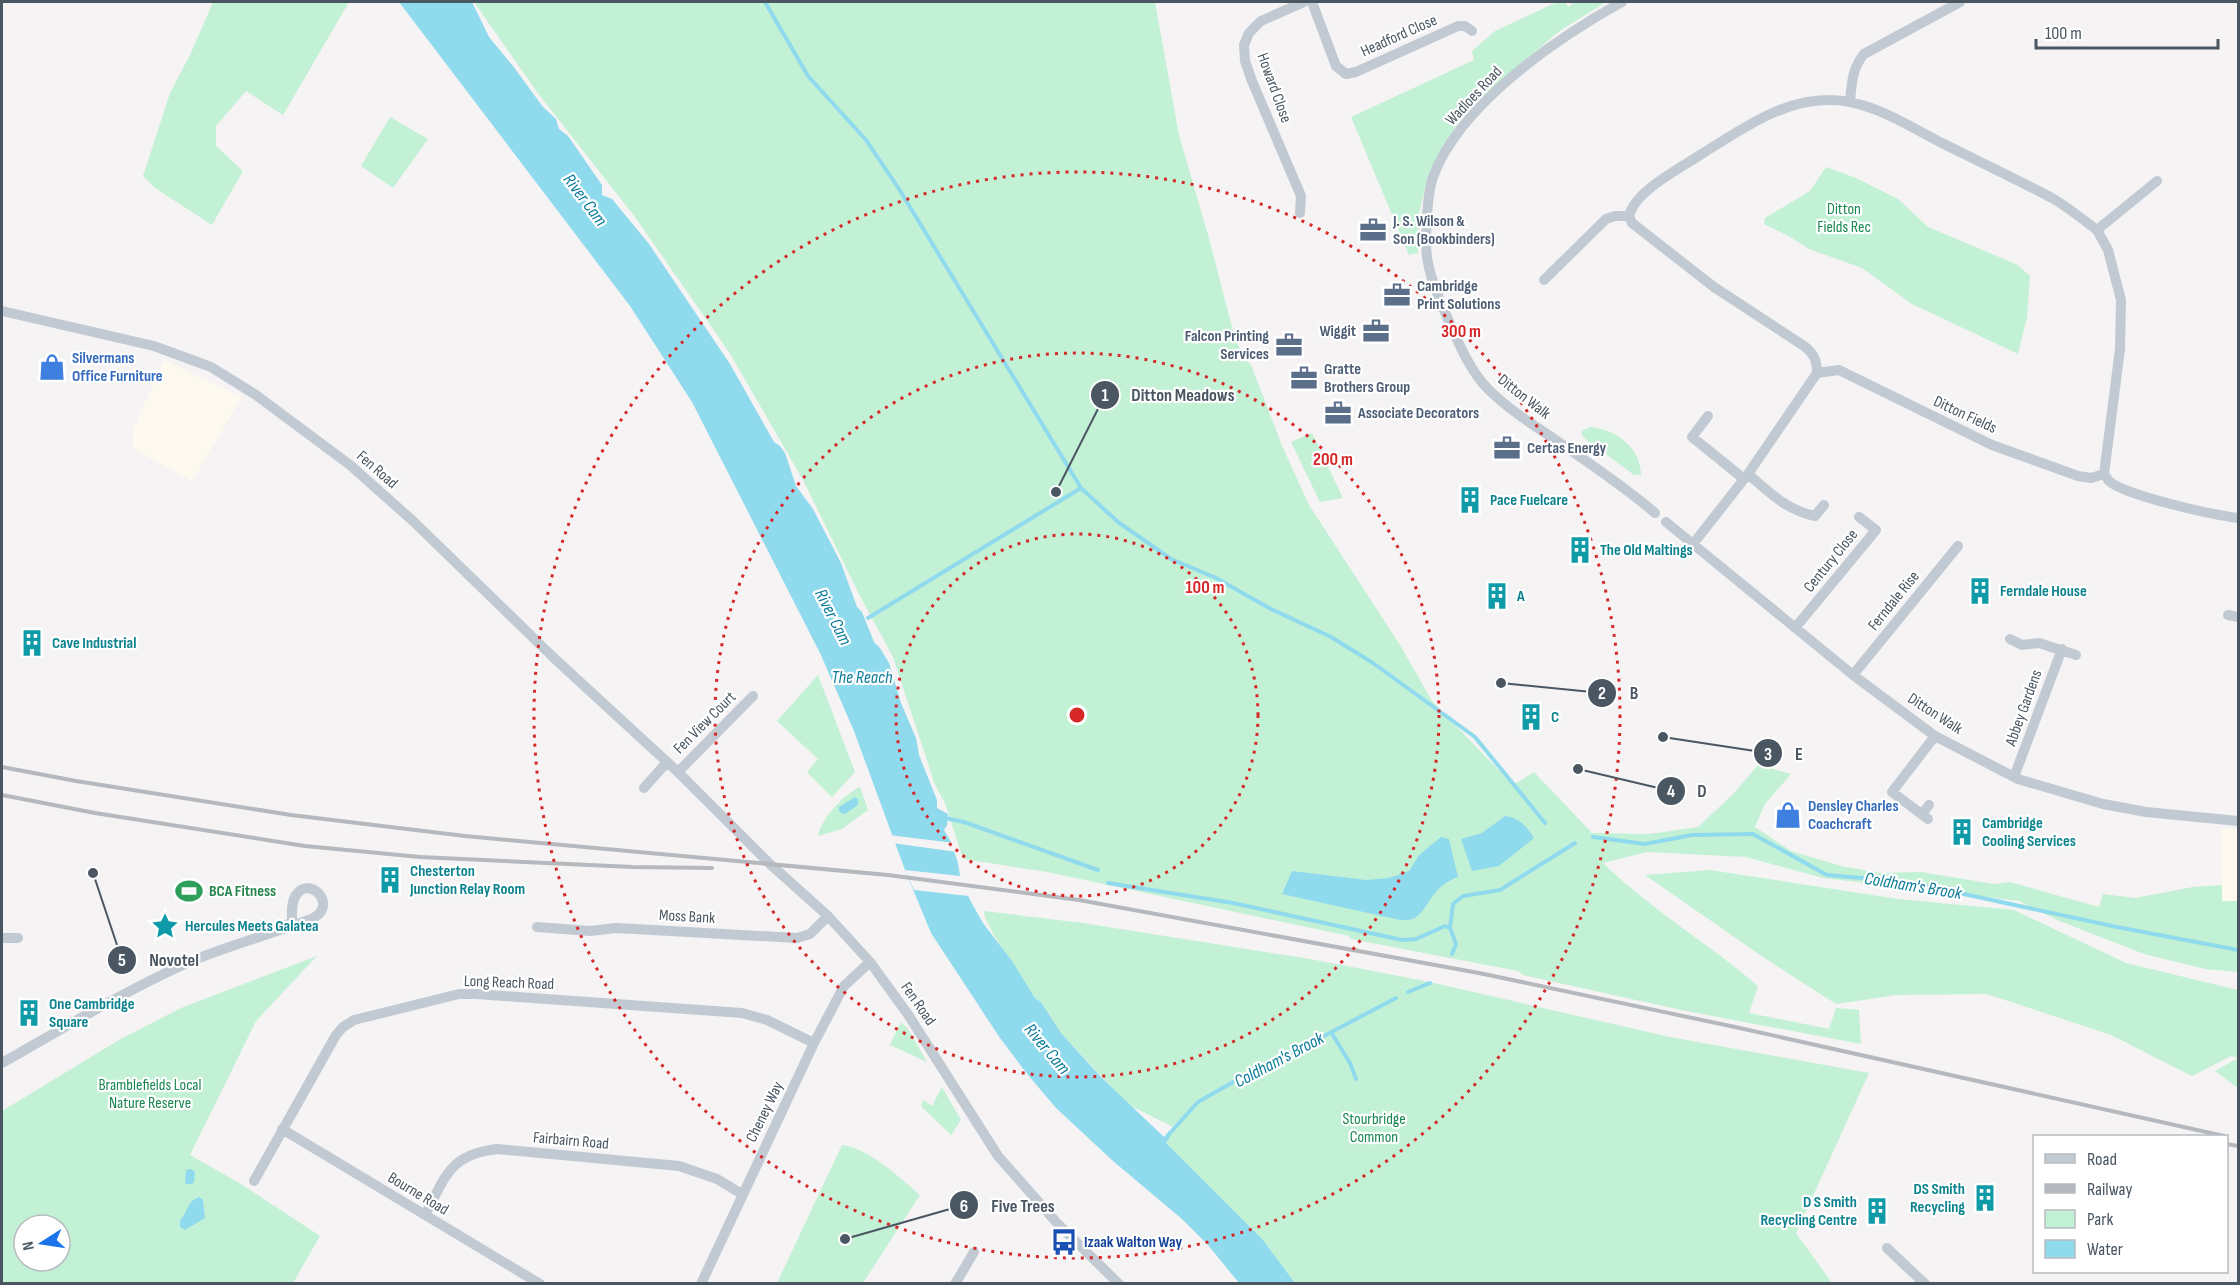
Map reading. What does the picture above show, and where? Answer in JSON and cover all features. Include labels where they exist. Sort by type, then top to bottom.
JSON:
[{"type":"street","name":"Howard Close","points":[[1300,213],[1301,196],[1252,81],[1245,62],[1244,45],[1250,33],[1261,21],[1304,2]]},
{"type":"street","name":"Headford Close","points":[[1312,2],[1336,66],[1346,74],[1356,72],[1458,26],[1465,26],[1472,31]]},
{"type":"street","name":"Wadloes Road","points":[[1427,262],[1432,180],[1440,160],[1462,128],[1521,69],[1591,19],[1622,2]]},
{"type":"street","points":[[1850,100],[1852,74],[1856,63],[1864,54],[1960,2]]},
{"type":"street","points":[[1693,544],[1746,476],[1817,373],[1817,362],[1813,354],[1804,346],[1714,287],[1644,234],[1632,223],[1629,216],[1635,202],[1656,184],[1736,132],[1800,103],[1827,99],[1850,100],[1892,118],[2054,199],[2097,230],[2108,250],[2121,300],[2120,349],[2104,474],[2109,481],[2126,489],[2214,514],[2238,518]]},
{"type":"street","points":[[2097,230],[2157,181]]},
{"type":"street","points":[[1544,280],[1606,219],[1615,216],[1629,216]]},
{"type":"street","name":"Ditton Walk","points":[[1427,262],[1456,341],[1486,388],[1513,411],[1634,495],[1655,513]]},
{"type":"street","name":"Fen Road","points":[[2,312],[159,347],[225,374],[256,394],[350,465],[678,772],[770,864],[828,916],[870,962],[925,1039],[998,1156],[1057,1223],[1119,1284]]},
{"type":"street","name":"Ditton Fields","points":[[1817,373],[1839,370],[1992,445],[2047,466],[2091,478],[2104,474]]},
{"type":"street","points":[[1708,416],[1692,437],[1782,504],[1801,513],[1815,516],[1824,505]]},
{"type":"street","name":"Century Close","points":[[1795,628],[1876,530],[1859,517]]},
{"type":"street","name":"Ditton Walk","points":[[1666,522],[1853,675],[1935,736],[2014,777],[2103,804],[2146,812],[2238,821]]},
{"type":"street","name":"Ferndale Rise","points":[[1853,675],[1958,546]]},
{"type":"street","name":"Abbey Gardens","points":[[2010,639],[2022,645],[2038,643],[2076,655]]},
{"type":"street","name":"Abbey Gardens","points":[[2014,777],[2062,649]]},
{"type":"street","name":"Fen View Court","points":[[678,772],[753,696]]},
{"type":"street","points":[[1929,805],[1925,817],[1892,792],[1935,736]]},
{"type":"street","points":[[644,788],[667,762]]},
{"type":"street","points":[[2,1064],[95,1010],[188,963],[314,918],[321,913],[324,905],[322,896],[316,890],[307,888],[299,891],[294,898],[292,921],[280,930]]},
{"type":"street","points":[[293,907],[297,915],[305,919],[314,918]]},
{"type":"street","name":"Moss Bank","points":[[537,927],[590,932],[616,928],[796,938],[810,934],[828,916]]},
{"type":"street","points":[[2,938],[18,938]]},
{"type":"street","name":"Cheney Way","points":[[700,1284],[814,1043],[844,986],[870,962]]},
{"type":"street","name":"Long Reach Road","points":[[254,1181],[343,1027],[354,1020],[459,994],[742,1013],[767,1020],[814,1043]]},
{"type":"street","name":"Bourne Road","points":[[282,1129],[540,1284]]},
{"type":"street","name":"Fairbairn Road","points":[[425,1215],[452,1167],[462,1158],[479,1151],[496,1149],[679,1166],[717,1179],[742,1194]]},
{"type":"street","points":[[1887,1248],[1925,1284]]},
{"type":"street","points":[[956,1284],[974,1252]]},
{"type":"shaded area","points":[[164,360],[242,397],[192,481],[133,449],[133,430]]},
{"type":"shaded area","points":[[2221,828],[2238,830],[2238,901],[2222,901]]},
{"type":"green space","points":[[213,2],[349,2],[283,115],[246,91],[216,126],[216,146],[243,171],[212,225],[155,188],[143,176],[170,93],[191,53]]},
{"type":"green space","points":[[474,2],[1155,2],[1179,135],[1234,335],[1243,357],[1251,365],[1283,448],[1309,505],[1400,645],[1432,701],[1513,785],[1534,772],[1592,833],[1649,834],[1698,827],[1733,794],[1766,756],[1773,769],[1791,774],[1765,804],[1755,827],[1791,851],[1841,866],[1880,873],[1921,872],[1994,884],[2010,882],[2099,907],[2103,894],[2135,898],[2193,887],[2222,885],[2222,901],[2238,901],[2238,972],[2205,969],[2144,954],[2057,920],[2019,901],[1823,878],[1746,857],[1647,852],[1603,863],[1640,896],[1758,986],[1749,1013],[1829,1029],[1836,1008],[1859,1010],[1861,1044],[1681,1010],[1523,975],[1518,971],[1351,939],[1349,936],[1047,872],[963,859],[945,803],[935,785],[893,657],[803,480],[729,352],[635,217],[537,92]]},
{"type":"green space","points":[[1557,2],[1565,2],[1568,7],[1575,2],[1606,2],[1558,32],[1462,115],[1428,176],[1418,217],[1418,253],[1409,255],[1351,117],[1474,60],[1472,51],[1495,31]]},
{"type":"green space","points":[[390,117],[428,139],[393,188],[361,166]]},
{"type":"green space","name":"Ditton Fields Rec","points":[[1826,167],[1856,178],[1898,199],[1928,227],[2018,265],[2030,276],[2027,317],[2018,354],[1912,304],[1862,268],[1809,249],[1764,224],[1765,218],[1810,191]]},
{"type":"green space","points":[[1590,427],[1618,436],[1632,448],[1640,465],[1641,475],[1634,475],[1584,438],[1581,432]]},
{"type":"green space","points":[[1312,433],[1343,498],[1320,502],[1291,442]]},
{"type":"green space","points":[[818,675],[855,772],[832,797],[807,772],[818,759],[777,721]]},
{"type":"green space","points":[[860,787],[868,810],[842,829],[818,836],[834,808],[847,795]]},
{"type":"green space","points":[[1710,870],[1898,899],[2014,910],[2126,963],[2238,990],[2238,1058],[2231,1056],[2192,1076],[2111,1035],[1987,994],[1896,995],[1836,1004],[1763,957],[1645,875]]},
{"type":"green space","name":"Stourbridge Common","points":[[984,911],[1083,923],[1310,959],[1425,981],[1670,1037],[1869,1073],[1796,1233],[1832,1283],[1295,1283],[1263,1240],[1166,1143],[1173,1127],[1127,1104],[1061,1033],[1005,953],[985,918]]},
{"type":"green space","name":"Bramblefields Local Nature Reserve","points":[[317,956],[256,1021],[190,1155],[241,1184],[320,1236],[293,1283],[2,1284],[2,1111],[119,1040],[181,1008]]},
{"type":"green space","points":[[901,1022],[908,1029],[927,1062],[890,1045]]},
{"type":"green space","points":[[2238,1058],[2238,1088],[2215,1071]]},
{"type":"green space","points":[[942,1087],[961,1120],[951,1135],[921,1106],[923,1100],[932,1106]]},
{"type":"green space","points":[[842,1145],[852,1147],[873,1158],[894,1172],[920,1195],[863,1283],[777,1283]]},
{"type":"water","name":"The Reach","points":[[399,2],[472,2],[489,37],[543,107],[556,119],[559,129],[568,136],[602,185],[602,195],[612,199],[649,244],[730,364],[774,442],[785,453],[796,486],[813,509],[841,563],[857,607],[862,612],[874,642],[889,663],[901,703],[916,738],[919,755],[937,800],[937,808],[948,814],[944,830],[951,842],[960,876],[983,923],[1061,1033],[1101,1077],[1164,1137],[1169,1131],[1171,1135],[1166,1143],[1263,1240],[1295,1283],[1239,1283],[1208,1245],[1182,1219],[1113,1161],[1056,1108],[1000,1038],[931,933],[905,870],[854,731],[820,653],[692,402],[630,306]]},
{"type":"water","points":[[855,797],[858,799],[858,805],[845,814],[839,812],[839,807]]},
{"type":"water","points":[[1505,816],[1522,823],[1534,838],[1499,866],[1472,871],[1461,839],[1482,833]]},
{"type":"water","points":[[1441,837],[1449,839],[1458,877],[1440,887],[1419,914],[1412,919],[1400,920],[1282,894],[1292,871],[1366,880],[1389,878],[1409,871],[1419,855]]},
{"type":"water","points":[[191,1169],[195,1172],[194,1182],[185,1184],[186,1170]]},
{"type":"water","points":[[199,1197],[203,1200],[205,1218],[185,1230],[180,1227],[180,1220],[192,1201]]},
{"type":"pier","points":[[889,835],[954,843],[957,852],[892,843]]},
{"type":"pier","points":[[905,870],[960,876],[969,896],[914,890]]},
{"type":"waterway","points":[[765,2],[808,76],[866,140],[899,189],[1081,488],[1118,522],[1171,559],[1216,578],[1269,608],[1331,637],[1373,663],[1475,737],[1545,823]]},
{"type":"waterway","points":[[868,618],[1081,488]]},
{"type":"waterway","points":[[945,818],[964,822],[1098,870]]},
{"type":"waterway","name":"Coldham's Brook","points":[[1593,837],[1645,844],[1692,835],[1753,834],[1827,875],[1908,882],[2117,927],[2238,950]]},
{"type":"waterway","name":"Coldham's Brook","points":[[1452,954],[1456,944],[1450,928],[1453,904],[1463,896],[1500,890],[1575,843]]},
{"type":"waterway","points":[[1108,883],[1233,903],[1402,940],[1416,939],[1445,926],[1450,928]]},
{"type":"waterway","name":"Coldham's Brook","points":[[1408,992],[1430,983]]},
{"type":"waterway","name":"Coldham's Brook","points":[[1170,1133],[1198,1102],[1249,1073],[1396,998]]},
{"type":"waterway","points":[[1331,1032],[1350,1063],[1356,1079]]},
{"type":"railway","points":[[2,767],[291,815],[465,836],[888,875],[1079,900],[1479,973],[1735,1027],[2220,1135]]},
{"type":"railway","points":[[2,795],[95,813],[305,846],[420,857],[633,867],[712,868]]},
{"type":"railway","points":[[2228,1144],[2238,1146]]},
{"type":"place","name":"J. S. Wilson & Son (Bookbinders)","points":[[1373,230]]},
{"type":"place","name":"Cambridge Print Solutions","points":[[1397,295]]},
{"type":"place","name":"Wiggit","points":[[1376,331]]},
{"type":"place","name":"Falcon Printing Services","points":[[1289,345]]},
{"type":"place","name":"Silvermans Office Furniture","points":[[52,367]]},
{"type":"place","name":"Gratte Brothers Group","points":[[1304,378]]},
{"type":"place","name":"Associate Decorators","points":[[1338,413]]},
{"type":"place","name":"Certas Energy","points":[[1507,448]]},
{"type":"place","name":"Ditton Meadows","points":[[1056,492]]},
{"type":"place","name":"Pace Fuelcare","points":[[1470,500]]},
{"type":"place","name":"The Old Maltings","points":[[1580,550]]},
{"type":"place","name":"Ferndale House","points":[[1980,591]]},
{"type":"place","name":"A","points":[[1497,596]]},
{"type":"place","name":"Cave Industrial","points":[[32,643]]},
{"type":"place","name":"B","points":[[1501,683]]},
{"type":"place","name":"C","points":[[1531,717]]},
{"type":"place","name":"E","points":[[1663,737]]},
{"type":"place","name":"D","points":[[1578,769]]},
{"type":"place","name":"Densley Charles Coachcraft","points":[[1788,815]]},
{"type":"place","name":"Cambridge Cooling Services","points":[[1962,832]]},
{"type":"place","name":"Novotel","points":[[93,873]]},
{"type":"place","name":"Chesterton Junction Relay Room","points":[[390,880]]},
{"type":"place","name":"BCA Fitness","points":[[189,891]]},
{"type":"place","name":"Hercules Meets Galatea","points":[[165,926]]},
{"type":"place","name":"One Cambridge Square","points":[[29,1013]]},
{"type":"place","name":"DS Smith Recycling","points":[[1985,1198]]},
{"type":"place","name":"D S Smith Recycling Centre","points":[[1877,1211]]},
{"type":"place","name":"Five Trees","points":[[845,1239]]},
{"type":"place","name":"Izaak Walton Way","points":[[1064,1242]]},
{"type":"water label","name":"River Cam","points":[[585,200]]},
{"type":"water label","name":"River Cam","points":[[833,617]]},
{"type":"water label","name":"River Cam","points":[[1047,1049]]}]
